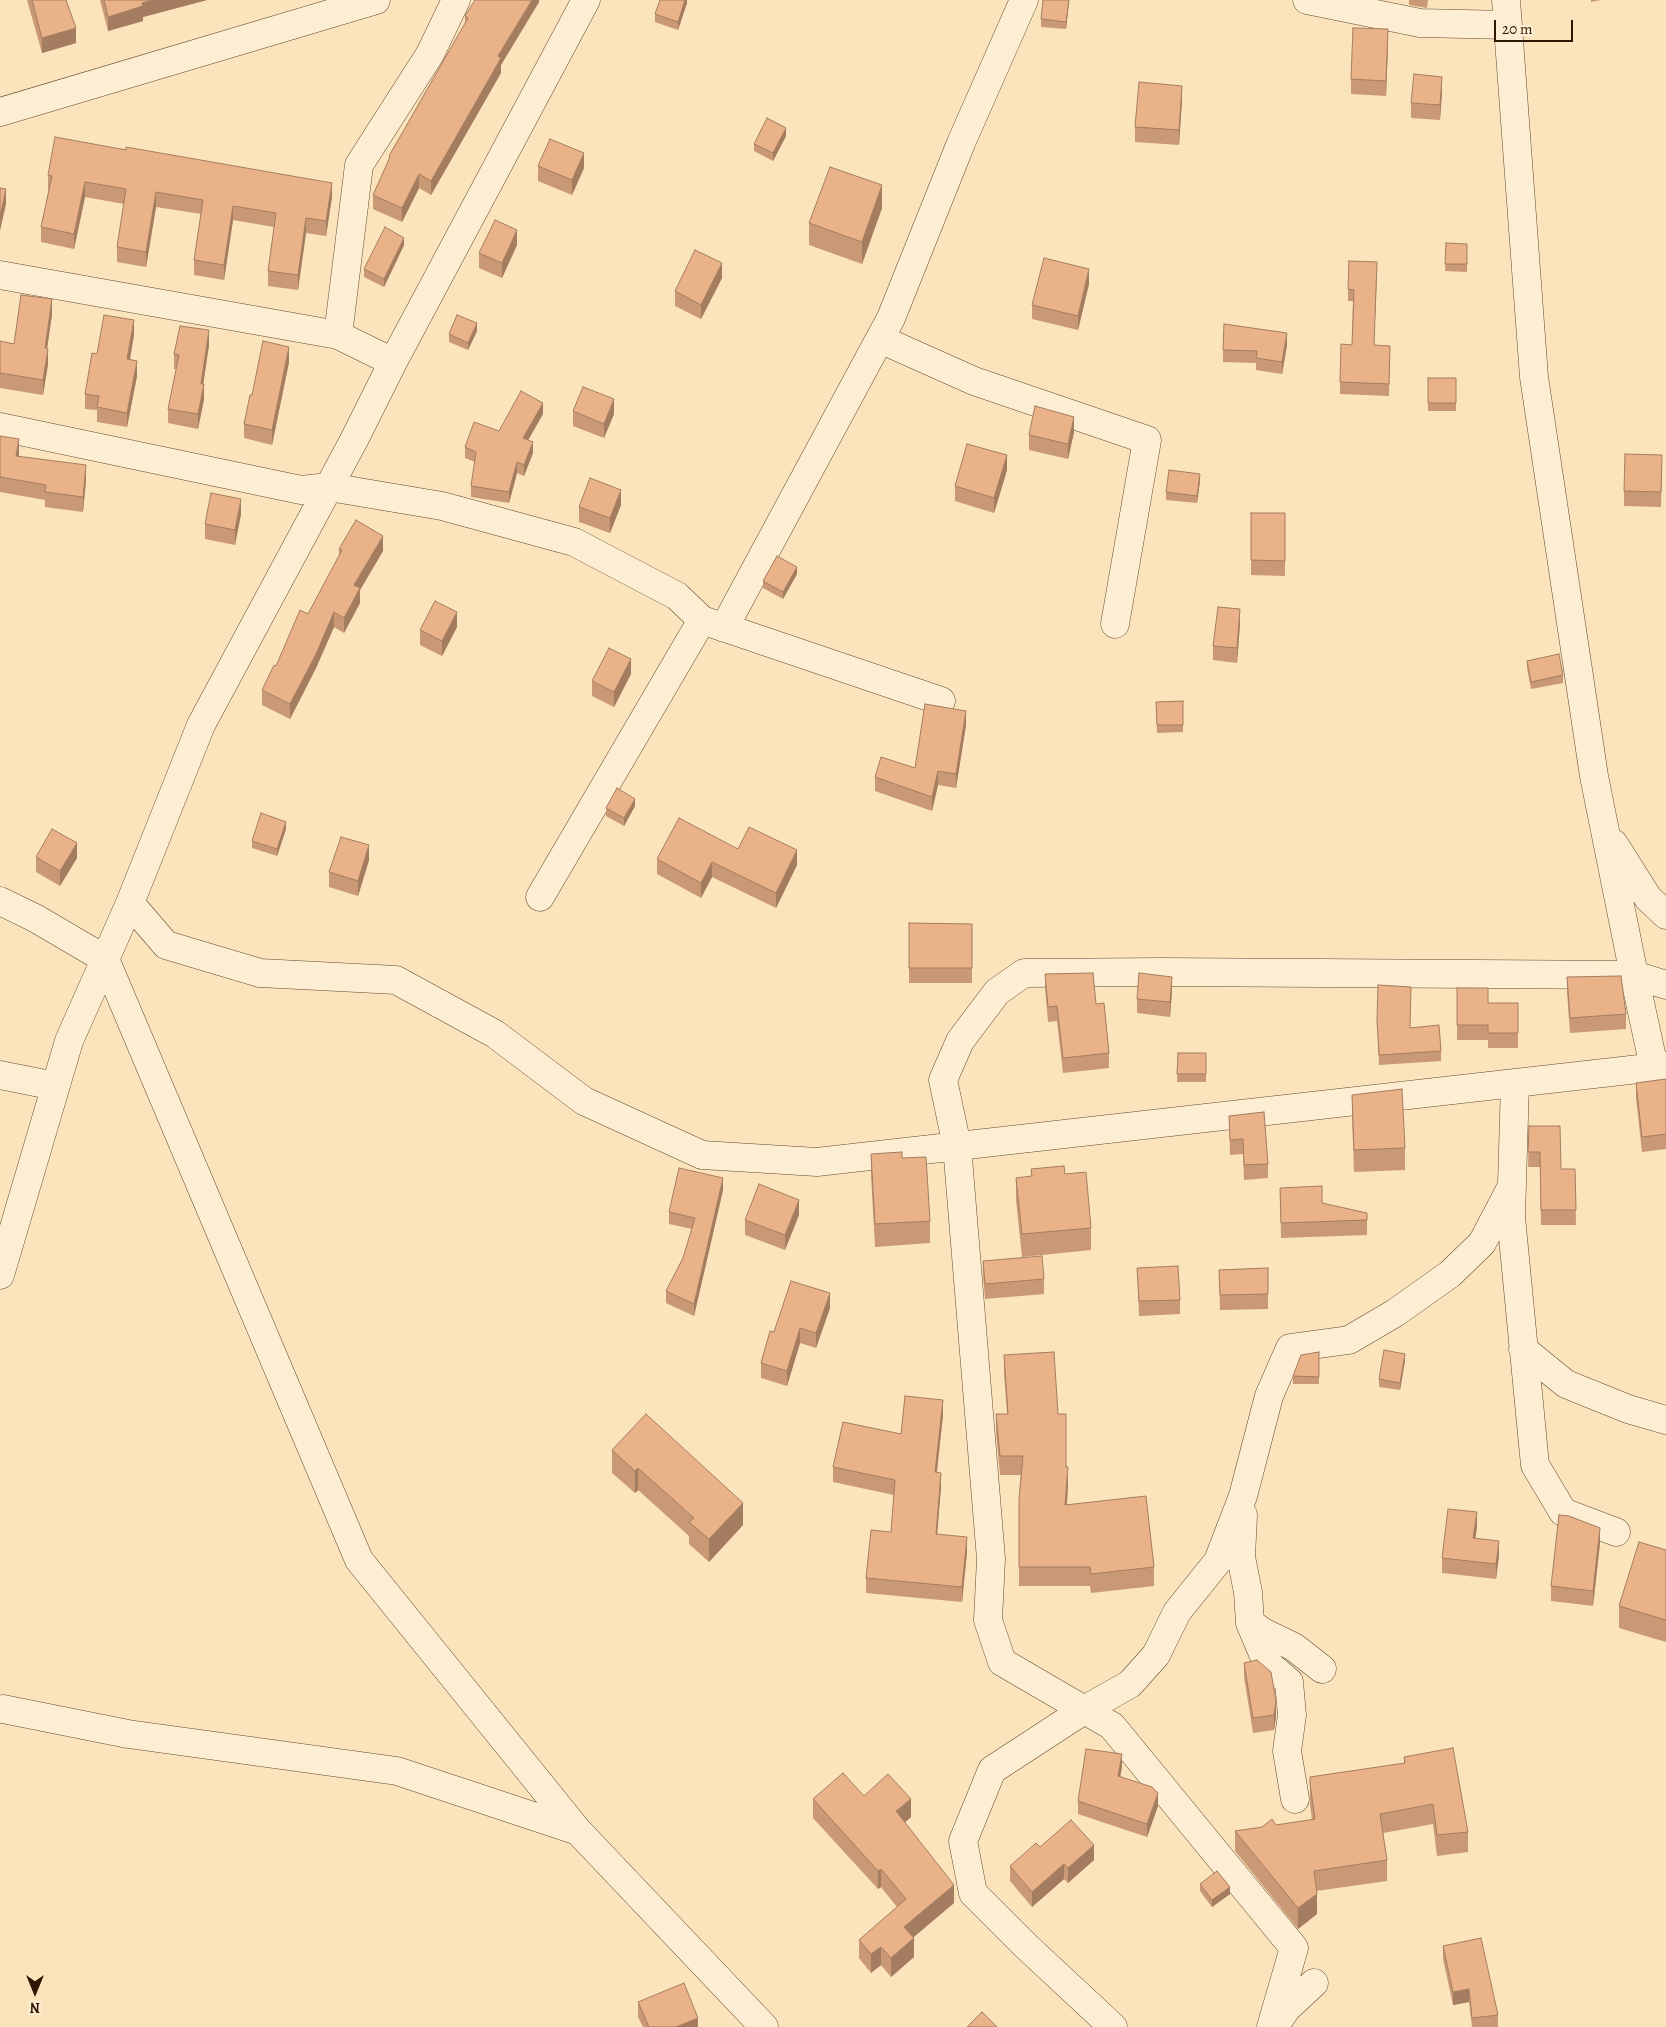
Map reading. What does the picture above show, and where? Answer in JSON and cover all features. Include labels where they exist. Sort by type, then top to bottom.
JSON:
[{"type":"street","points":[[0,112],[376,0]]},
{"type":"street","points":[[338,335],[359,164],[430,54],[456,0]]},
{"type":"street","points":[[0,1275],[69,1041],[130,903],[201,725],[586,0]]},
{"type":"street","points":[[540,897],[713,624],[880,339],[891,318],[961,144],[1024,0]]},
{"type":"street","points":[[130,903],[166,945],[260,973],[396,980],[495,1034],[584,1101],[702,1155],[817,1162],[1660,1066],[1634,975],[1594,776],[1534,377],[1507,13],[1420,23],[1307,0]]},
{"type":"street","points":[[0,275],[338,335],[393,362]]},
{"type":"street","points":[[880,339],[974,381],[1147,440],[1115,624]]},
{"type":"street","points":[[0,427],[300,490],[329,487],[442,506],[574,542],[677,596],[713,624],[940,701]]},
{"type":"street","points":[[1605,831],[1648,898],[1666,915]]},
{"type":"street","points":[[0,901],[35,918],[105,959],[359,1560],[578,1831],[764,2027]]},
{"type":"street","points":[[1272,2027],[1294,1948],[1112,1726],[1002,1662],[988,1620],[992,1559],[957,1146],[943,1080],[960,1041],[998,992],[1024,974],[1172,972],[1634,975],[1666,985]]},
{"type":"street","points":[[0,1075],[55,1086]]},
{"type":"street","points":[[1515,1083],[1511,1217],[1535,1466],[1563,1512],[1616,1532]]},
{"type":"street","points":[[1113,2027],[973,1894],[962,1841],[992,1770],[1084,1710],[1130,1684],[1156,1655],[1178,1612],[1218,1561],[1243,1496],[1269,1396],[1290,1348],[1349,1340],[1394,1313],[1442,1279],[1482,1243],[1512,1186]]},
{"type":"street","points":[[1523,1349],[1566,1384],[1628,1409],[1666,1420]]},
{"type":"street","points":[[1243,1496],[1241,1557],[1248,1592],[1250,1623],[1267,1663],[1289,1682],[1292,1715],[1287,1751],[1295,1799]]},
{"type":"street","points":[[1250,1623],[1263,1632],[1294,1647],[1322,1669]]},
{"type":"street","points":[[3,1709],[128,1734],[397,1771],[578,1831]]},
{"type":"street","points":[[1272,2027],[1287,2008],[1314,1983]]},
{"type":"building","points":[[32,0],[66,0],[76,28],[42,38]]},
{"type":"building","points":[[104,0],[152,0],[142,3],[143,6],[108,17]]},
{"type":"building","points":[[475,0],[532,0],[498,56],[501,58],[431,181],[419,174],[402,208],[373,195],[389,156],[468,18],[465,16]]},
{"type":"building","points":[[660,0],[685,0],[678,22],[655,14]]},
{"type":"building","points":[[1043,0],[1069,0],[1066,22],[1041,19]]},
{"type":"building","points":[[1353,28],[1388,29],[1386,81],[1351,79]]},
{"type":"building","points":[[1414,74],[1442,77],[1440,105],[1411,103]]},
{"type":"building","points":[[1139,82],[1182,86],[1179,130],[1135,127]]},
{"type":"building","points":[[767,118],[786,128],[773,153],[754,144]]},
{"type":"building","points":[[55,137],[126,150],[126,147],[332,183],[326,221],[306,218],[298,275],[268,271],[276,213],[233,206],[224,265],[194,260],[203,200],[156,192],[146,252],[117,247],[126,189],[85,182],[74,234],[41,227],[52,176],[48,175]]},
{"type":"building","points":[[550,139],[584,153],[572,180],[538,166]]},
{"type":"building","points":[[830,167],[882,185],[862,242],[809,223]]},
{"type":"building","points":[[0,188],[6,189],[0,216]]},
{"type":"building","points":[[495,220],[517,230],[502,263],[479,253]]},
{"type":"building","points":[[385,227],[404,238],[384,279],[364,269]]},
{"type":"building","points":[[1446,243],[1467,244],[1467,264],[1445,264]]},
{"type":"building","points":[[695,250],[722,263],[701,305],[675,291]]},
{"type":"building","points":[[1044,258],[1089,269],[1078,316],[1032,305]]},
{"type":"building","points":[[1349,261],[1377,262],[1374,345],[1390,346],[1389,384],[1340,382],[1341,344],[1352,345],[1354,290],[1348,289]]},
{"type":"building","points":[[21,295],[52,299],[45,348],[48,349],[43,380],[0,373],[0,341],[14,344]]},
{"type":"building","points":[[104,315],[134,320],[127,359],[137,361],[127,413],[97,407],[99,396],[85,394],[92,353],[97,354]]},
{"type":"building","points":[[457,315],[477,323],[468,343],[449,334]]},
{"type":"building","points":[[1224,324],[1287,333],[1282,362],[1256,358],[1257,351],[1223,350]]},
{"type":"building","points":[[180,326],[209,330],[201,384],[204,384],[198,414],[168,409],[179,355],[174,354]]},
{"type":"building","points":[[263,341],[289,347],[272,430],[244,424]]},
{"type":"building","points":[[1428,378],[1456,378],[1456,403],[1428,403]]},
{"type":"building","points":[[583,387],[614,399],[604,424],[573,411]]},
{"type":"building","points":[[521,391],[543,403],[523,438],[533,442],[524,465],[517,462],[509,492],[471,486],[476,452],[465,447],[474,422],[499,431]]},
{"type":"building","points":[[1035,406],[1074,417],[1068,444],[1029,435]]},
{"type":"building","points":[[0,436],[19,439],[16,456],[86,465],[83,497],[45,492],[46,485],[0,477]]},
{"type":"building","points":[[967,444],[1007,455],[994,498],[955,486]]},
{"type":"building","points":[[1625,454],[1662,455],[1661,492],[1624,491]]},
{"type":"building","points":[[1169,470],[1200,474],[1197,496],[1166,492]]},
{"type":"building","points":[[590,478],[621,490],[610,518],[579,507]]},
{"type":"building","points":[[211,493],[241,499],[235,530],[205,524]]},
{"type":"building","points":[[1251,513],[1285,513],[1285,561],[1251,560]]},
{"type":"building","points":[[356,520],[383,536],[354,585],[360,588],[344,618],[334,612],[316,654],[290,704],[262,690],[274,665],[276,666],[300,610],[308,614],[342,550],[339,549]]},
{"type":"building","points":[[777,556],[797,567],[783,592],[763,581]]},
{"type":"building","points":[[435,601],[457,612],[442,641],[420,630]]},
{"type":"building","points":[[1218,607],[1240,609],[1237,648],[1213,646]]},
{"type":"building","points":[[609,648],[631,659],[614,692],[592,681]]},
{"type":"building","points":[[1559,654],[1563,675],[1531,682],[1527,661]]},
{"type":"building","points":[[1183,701],[1183,725],[1157,725],[1156,702]]},
{"type":"building","points":[[925,704],[966,711],[956,774],[938,771],[932,797],[875,777],[881,757],[915,768]]},
{"type":"building","points":[[617,788],[635,799],[624,818],[606,808]]},
{"type":"building","points":[[261,813],[286,822],[277,849],[252,841]]},
{"type":"building","points":[[679,818],[738,849],[749,827],[797,850],[776,893],[712,862],[701,883],[657,859]]},
{"type":"building","points":[[52,829],[77,843],[60,871],[36,857]]},
{"type":"building","points":[[341,837],[369,845],[358,881],[329,872]]},
{"type":"building","points":[[909,923],[972,924],[972,968],[909,968]]},
{"type":"building","points":[[1093,973],[1096,1004],[1104,1003],[1109,1053],[1063,1058],[1057,1006],[1048,1007],[1045,974]]},
{"type":"building","points":[[1139,973],[1172,977],[1170,1002],[1137,999]]},
{"type":"building","points":[[1621,976],[1626,1014],[1570,1018],[1567,977]]},
{"type":"building","points":[[1378,985],[1411,987],[1410,1028],[1439,1025],[1441,1051],[1379,1055]]},
{"type":"building","points":[[1457,988],[1488,988],[1488,1003],[1518,1003],[1518,1033],[1488,1033],[1488,1025],[1457,1025]]},
{"type":"building","points":[[1178,1053],[1206,1053],[1206,1074],[1177,1074]]},
{"type":"building","points":[[1666,1079],[1666,1134],[1642,1137],[1636,1083]]},
{"type":"building","points":[[1402,1089],[1405,1148],[1354,1150],[1352,1095]]},
{"type":"building","points":[[1264,1112],[1268,1164],[1244,1165],[1243,1139],[1230,1140],[1229,1116]]},
{"type":"building","points":[[1529,1126],[1560,1126],[1561,1169],[1575,1169],[1576,1210],[1541,1210],[1540,1152],[1528,1152]]},
{"type":"building","points":[[902,1152],[902,1158],[926,1157],[930,1221],[875,1224],[871,1154]]},
{"type":"building","points":[[1064,1166],[1065,1174],[1086,1172],[1091,1228],[1022,1234],[1016,1178],[1032,1176],[1031,1169]]},
{"type":"building","points":[[679,1168],[723,1178],[694,1304],[666,1291],[683,1258],[695,1218],[669,1212]]},
{"type":"building","points":[[759,1184],[799,1200],[785,1235],[745,1220]]},
{"type":"building","points":[[1322,1186],[1322,1203],[1367,1213],[1367,1220],[1281,1223],[1280,1188]]},
{"type":"building","points":[[1042,1256],[1044,1279],[985,1284],[983,1261]]},
{"type":"building","points":[[1178,1266],[1180,1300],[1139,1301],[1137,1268]]},
{"type":"building","points":[[1268,1268],[1268,1294],[1220,1295],[1219,1270]]},
{"type":"building","points":[[791,1281],[830,1293],[816,1333],[800,1328],[787,1371],[761,1363],[770,1331],[774,1332]]},
{"type":"building","points":[[1384,1350],[1405,1354],[1400,1383],[1379,1379]]},
{"type":"building","points":[[1054,1352],[1058,1414],[1066,1414],[1066,1467],[1068,1467],[1065,1505],[1146,1496],[1154,1567],[1091,1574],[1090,1567],[1019,1567],[1019,1499],[1023,1456],[1000,1456],[996,1414],[1008,1414],[1004,1355]]},
{"type":"building","points":[[1319,1352],[1319,1377],[1293,1376],[1301,1355]]},
{"type":"building","points":[[905,1396],[943,1400],[935,1472],[941,1473],[936,1534],[967,1537],[962,1587],[866,1578],[871,1530],[891,1532],[895,1480],[833,1467],[843,1422],[901,1434]]},
{"type":"building","points":[[646,1414],[743,1503],[709,1539],[689,1522],[694,1518],[638,1468],[635,1471],[612,1450]]},
{"type":"building","points":[[1448,1509],[1477,1512],[1473,1538],[1499,1541],[1496,1564],[1442,1558]]},
{"type":"building","points":[[1559,1515],[1569,1516],[1600,1528],[1593,1591],[1551,1586]]},
{"type":"building","points":[[1639,1542],[1666,1550],[1666,1620],[1619,1606]]},
{"type":"building","points":[[1257,1660],[1271,1672],[1276,1701],[1274,1715],[1253,1718],[1244,1663]]},
{"type":"building","points":[[1453,1748],[1468,1832],[1437,1835],[1433,1804],[1380,1814],[1387,1860],[1314,1871],[1317,1894],[1298,1908],[1235,1831],[1262,1827],[1272,1819],[1276,1825],[1315,1819],[1310,1777],[1405,1763],[1404,1757]]},
{"type":"building","points":[[1086,1749],[1122,1754],[1118,1776],[1152,1787],[1158,1793],[1147,1824],[1078,1801]]},
{"type":"building","points":[[843,1773],[864,1796],[888,1774],[911,1799],[896,1811],[954,1885],[904,1927],[914,1938],[891,1958],[881,1947],[871,1954],[859,1940],[906,1899],[881,1869],[878,1871],[813,1799]]},
{"type":"building","points":[[1071,1820],[1094,1845],[1068,1868],[1064,1864],[1032,1892],[1010,1866],[1036,1843],[1040,1847]]},
{"type":"building","points":[[1217,1871],[1230,1887],[1212,1900],[1200,1884]]},
{"type":"building","points":[[1481,1938],[1498,2015],[1472,2018],[1469,1989],[1453,1992],[1443,1946]]},
{"type":"building","points":[[684,1983],[698,2018],[676,2027],[649,2027],[638,2002]]},
{"type":"building","points":[[982,2012],[997,2027],[967,2027]]}]
